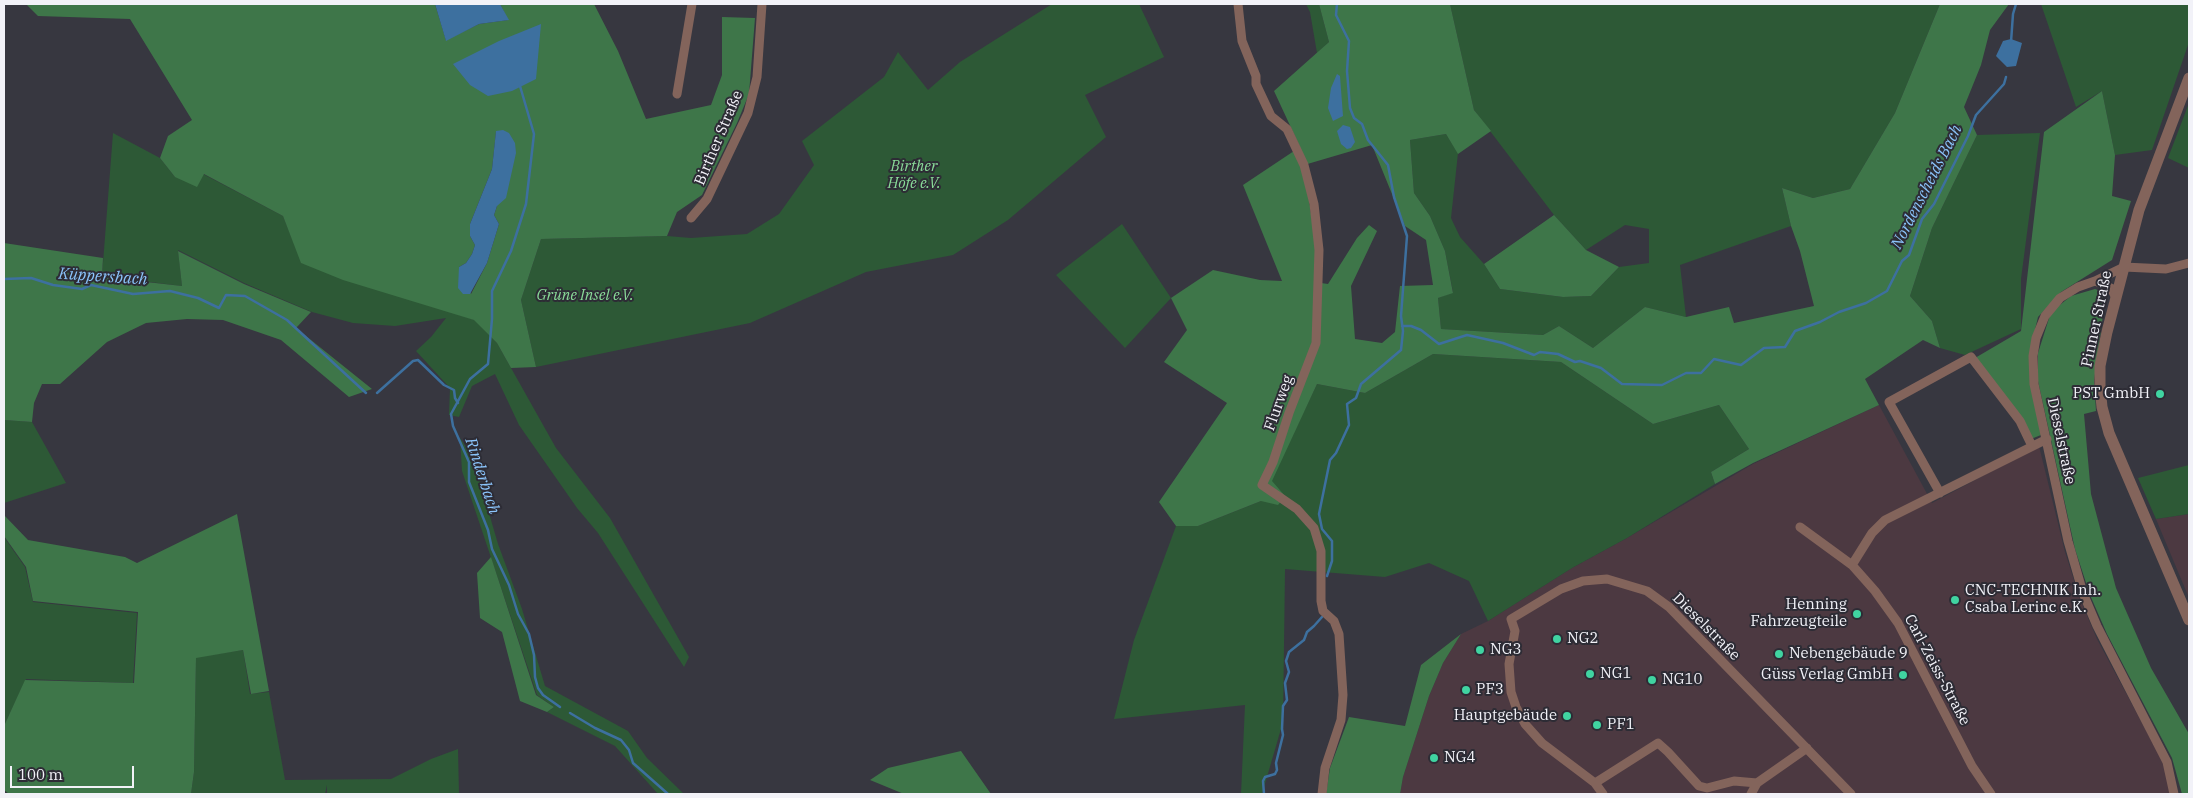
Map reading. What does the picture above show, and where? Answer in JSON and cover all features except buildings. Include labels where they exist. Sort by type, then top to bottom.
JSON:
[{"type":"street","points":[[678,94],[692,4]]},
{"type":"street","name":"Birther Straße","points":[[692,218],[707,199],[748,112],[756,77],[762,4]]},
{"type":"street","name":"Flurweg","points":[[1238,4],[1242,41],[1256,76],[1256,84],[1271,116],[1287,129],[1304,165],[1314,204],[1319,250],[1316,343],[1273,462],[1262,485],[1297,509],[1314,528],[1321,551],[1321,601],[1323,611],[1334,621],[1339,634],[1343,695],[1341,720],[1325,768],[1322,794]]},
{"type":"street","name":"Pinner Straße","points":[[2189,78],[2139,210],[2100,366],[2102,407],[2109,433],[2189,620]]},
{"type":"street","points":[[2124,267],[2166,270],[2189,263]]},
{"type":"street","name":"Dieselstraße","points":[[2124,267],[2068,292],[2053,305],[2045,316],[2036,338],[2033,372],[2068,541],[2083,593],[2097,626],[2167,762],[2174,794]]},
{"type":"street","points":[[2095,281],[2111,288],[2116,298]]},
{"type":"street","points":[[1940,493],[1889,402],[1971,357],[2020,422],[2032,446]]},
{"type":"street","points":[[1852,565],[1872,533],[1885,520],[2047,439]]},
{"type":"street","name":"Carl-Zeiss-Straße","points":[[1800,527],[1852,565],[1875,591],[1898,623],[1972,766],[1991,794]]},
{"type":"street","name":"Dieselstraße","points":[[1595,783],[1536,737],[1516,707],[1510,684],[1509,656],[1515,631],[1511,619],[1561,589],[1583,581],[1607,579],[1647,591],[1669,607],[1851,794]]},
{"type":"street","points":[[1603,794],[1595,783],[1658,743],[1698,786],[1707,788],[1734,781],[1757,783]]},
{"type":"street","points":[[1751,794],[1757,783],[1807,748]]},
{"type":"shaded area","points":[[1879,405],[1932,503],[2039,446],[2065,552],[2080,599],[2097,639],[2163,762],[2174,794],[1400,794],[1403,777],[1429,696],[1443,663],[1461,634],[1488,621],[1572,568],[1753,464]]},
{"type":"shaded area","points":[[2189,514],[2189,598],[2156,519]]},
{"type":"green space","points":[[26,4],[435,4],[446,40],[479,24],[508,20],[500,4],[594,4],[618,51],[646,119],[711,105],[722,75],[722,17],[755,18],[749,94],[702,195],[677,212],[667,236],[541,239],[521,300],[536,367],[511,368],[497,343],[474,320],[343,280],[301,263],[283,216],[204,174],[197,187],[175,177],[160,158],[168,136],[192,120],[130,19],[38,16]],"holes":[[[496,132],[497,206],[494,215],[499,224],[487,263],[471,294],[459,267],[466,263],[475,245],[470,236],[470,224],[492,169]]]},
{"type":"green space","name":"Birther Höfe e.V.","points":[[1052,4],[1139,4],[1164,57],[1085,95],[1106,137],[1008,220],[953,255],[866,272],[750,323],[536,367],[521,300],[541,239],[667,236],[691,238],[747,234],[779,214],[814,165],[802,141],[884,77],[898,52],[928,90],[960,62]]},
{"type":"green space","points":[[1306,4],[1319,4],[1329,42],[1317,53],[1310,12]]},
{"type":"green space","points":[[1319,4],[1450,4],[1474,110],[1491,131],[1458,154],[1446,134],[1410,140],[1414,193],[1430,216],[1445,251],[1453,293],[1438,298],[1441,329],[1543,335],[1559,326],[1593,348],[1645,307],[1686,317],[1729,307],[1734,323],[1814,306],[1782,188],[1813,198],[1850,189],[1895,113],[1940,4],[2009,4],[1990,30],[1981,65],[1964,107],[1977,135],[1932,228],[1910,296],[1932,321],[1940,348],[1923,340],[1865,379],[1879,405],[1753,463],[1715,484],[1711,472],[1749,449],[1719,405],[1653,424],[1561,362],[1433,354],[1365,393],[1317,384],[1272,481],[1285,496],[1278,505],[1261,501],[1198,526],[1176,526],[1159,502],[1227,403],[1164,362],[1187,330],[1171,298],[1213,270],[1260,280],[1282,281],[1243,185],[1300,147],[1274,91],[1329,42]],"holes":[[[1372,145],[1405,226],[1426,240],[1433,285],[1400,286],[1395,332],[1382,343],[1355,339],[1351,286],[1377,231],[1369,225],[1357,238],[1328,284],[1321,283],[1304,165]]]},
{"type":"green space","points":[[1450,4],[1940,4],[1895,113],[1850,189],[1813,198],[1782,188],[1791,226],[1680,265],[1686,317],[1645,307],[1593,348],[1559,326],[1543,335],[1441,329],[1438,298],[1453,292],[1445,251],[1430,216],[1414,193],[1410,140],[1446,134],[1458,153],[1451,218],[1460,237],[1484,264],[1500,289],[1563,297],[1591,296],[1619,267],[1649,263],[1649,229],[1625,225],[1586,250],[1554,215],[1474,110]]},
{"type":"green space","points":[[2041,4],[2189,4],[2189,42],[2152,150],[2115,155],[2102,91],[2076,107]]},
{"type":"green space","points":[[2102,91],[2115,155],[2112,196],[2131,201],[2112,260],[2061,292],[2038,317],[2030,351],[2041,435],[2031,439],[1975,358],[2021,331],[2044,132]]},
{"type":"green space","points":[[2189,103],[2189,168],[2168,158]]},
{"type":"green space","points":[[113,133],[160,158],[175,177],[203,174],[283,216],[302,263],[475,320],[497,343],[556,448],[610,518],[689,657],[684,667],[598,533],[577,508],[519,425],[495,374],[472,386],[459,417],[449,415],[450,388],[416,351],[431,337],[446,318],[395,326],[353,323],[312,312],[244,283],[178,250],[182,286],[102,276]]},
{"type":"green space","points":[[2040,133],[2021,279],[2021,329],[1965,355],[1940,348],[1932,321],[1910,296],[1932,228],[1977,135]]},
{"type":"green space","points":[[1554,215],[1586,250],[1619,267],[1591,296],[1563,297],[1500,289],[1484,264]]},
{"type":"green space","points":[[1122,224],[1171,298],[1125,348],[1056,275]]},
{"type":"green space","points":[[4,243],[103,258],[102,277],[182,286],[178,251],[244,284],[311,312],[296,328],[372,389],[349,397],[281,340],[223,320],[187,319],[146,323],[107,342],[60,384],[42,384],[34,403],[32,422],[4,420]]},
{"type":"green space","points":[[2095,289],[2106,293],[2094,381],[2096,411],[2084,414],[2091,494],[2116,588],[2151,668],[2189,734],[2189,794],[2182,794],[2172,758],[2107,634],[2090,595],[2075,549],[2038,381],[2038,353],[2051,312],[2071,296]]},
{"type":"green space","points":[[1433,354],[1561,362],[1653,424],[1719,405],[1749,449],[1711,472],[1715,484],[1627,538],[1572,568],[1488,621],[1469,581],[1429,563],[1385,577],[1285,569],[1283,722],[1262,794],[1241,794],[1245,705],[1114,719],[1134,640],[1176,526],[1198,526],[1261,501],[1317,384],[1365,393]]},
{"type":"green space","points":[[4,420],[32,422],[66,483],[4,503]]},
{"type":"green space","points":[[460,438],[473,458],[498,544],[522,609],[545,686],[628,731],[647,758],[684,794],[658,794],[615,746],[547,712],[554,707],[537,695],[462,471]]},
{"type":"green space","points":[[2189,465],[2189,514],[2156,519],[2138,478]]},
{"type":"green space","points":[[237,514],[269,691],[251,694],[243,650],[196,658],[194,772],[191,794],[9,794],[4,790],[4,726],[25,680],[134,683],[138,612],[33,601],[26,567],[4,536],[4,515],[28,540],[125,557],[137,563]]},
{"type":"green space","points":[[4,537],[25,567],[33,602],[137,613],[133,683],[26,679],[4,726]]},
{"type":"green space","points":[[491,557],[536,695],[554,707],[547,712],[520,701],[502,632],[480,618],[477,573]]},
{"type":"green space","points":[[1461,634],[1443,663],[1429,696],[1403,777],[1400,794],[1326,794],[1330,768],[1349,717],[1405,726],[1421,665]]},
{"type":"green space","points":[[243,650],[250,694],[269,692],[285,780],[391,779],[431,759],[458,749],[459,794],[327,794],[327,785],[325,794],[191,794],[194,772],[196,657]]},
{"type":"green space","points":[[961,751],[991,794],[904,794],[870,780],[888,768]]},
{"type":"water","points":[[435,4],[500,4],[509,20],[479,24],[446,41]]},
{"type":"water","points":[[541,24],[536,79],[512,91],[488,96],[470,85],[453,64],[499,41]]},
{"type":"water","points":[[2011,39],[2022,43],[2016,66],[2007,67],[1996,56],[2003,41]]},
{"type":"water","points":[[1337,74],[1340,76],[1343,116],[1333,121],[1328,108],[1331,88]]},
{"type":"water","points":[[1343,125],[1350,127],[1355,142],[1351,148],[1347,149],[1341,144],[1337,131]]},
{"type":"water","points":[[503,130],[509,133],[515,143],[516,153],[506,198],[497,206],[494,215],[499,224],[487,263],[470,294],[463,294],[458,288],[459,267],[466,263],[475,245],[470,236],[470,224],[492,169],[496,131]]},
{"type":"waterway","points":[[1327,576],[1332,561],[1332,541],[1322,529],[1319,514],[1330,460],[1336,453],[1349,425],[1347,404],[1356,398],[1361,384],[1401,350],[1403,331],[1401,316],[1407,236],[1394,197],[1388,165],[1368,140],[1362,124],[1354,118],[1350,108],[1347,71],[1349,41],[1336,15],[1337,4]]},
{"type":"waterway","name":"Nordenscheids Bach","points":[[2011,42],[2013,14],[2016,4]]},
{"type":"waterway","name":"Nordenscheids Bach","points":[[1402,326],[1411,326],[1421,330],[1439,344],[1467,335],[1503,343],[1534,355],[1540,352],[1558,354],[1575,362],[1580,361],[1601,368],[1622,384],[1662,385],[1686,373],[1701,373],[1714,359],[1741,365],[1764,348],[1785,347],[1795,331],[1820,322],[1839,312],[1866,303],[1887,291],[1902,261],[1909,255],[1922,219],[1934,204],[1968,136],[1976,115],[2004,84],[2006,77]]},
{"type":"waterway","name":"Rinderbach","points":[[520,86],[534,134],[526,204],[511,251],[492,291],[492,319],[488,364],[470,379],[451,414],[453,426],[469,462],[469,482],[488,530],[492,549],[509,585],[518,614],[529,634],[538,688],[543,695],[560,707]]},
{"type":"waterway","name":"Küppersbach","points":[[4,279],[31,278],[53,285],[82,289],[91,285],[133,294],[170,291],[198,298],[219,308],[226,295],[245,296],[287,320],[366,393]]},
{"type":"waterway","name":"Küppersbach","points":[[377,393],[413,361],[418,360],[444,385],[454,390],[458,403]]},
{"type":"waterway","points":[[1264,794],[1263,781],[1265,777],[1275,774],[1277,770],[1276,763],[1283,735],[1283,706],[1287,700],[1285,683],[1289,672],[1286,661],[1289,652],[1304,640],[1307,632],[1322,617]]},
{"type":"waterway","name":"Rinderbach","points":[[570,713],[595,728],[621,740],[629,750],[633,763],[668,794]]},
{"type":"place","name":"PST GmbH","points":[[2160,394]]},
{"type":"place","name":"CNC-TECHNIK Inh. Csaba Lerinc e.K.","points":[[1955,600]]},
{"type":"place","name":"Henning Fahrzeugteile","points":[[1857,614]]},
{"type":"place","name":"NG2","points":[[1557,639]]},
{"type":"place","name":"NG3","points":[[1480,650]]},
{"type":"place","name":"Nebengebäude 9","points":[[1779,654]]},
{"type":"place","name":"NG1","points":[[1590,674]]},
{"type":"place","name":"Güss Verlag GmbH","points":[[1903,675]]},
{"type":"place","name":"NG10","points":[[1652,680]]},
{"type":"place","name":"PF3","points":[[1466,690]]},
{"type":"place","name":"Hauptgebäude","points":[[1567,716]]},
{"type":"place","name":"PF1","points":[[1597,725]]},
{"type":"place","name":"NG4","points":[[1434,758]]},
{"type":"park label","name":"Grüne Insel e.V.","points":[[585,296]]}]
